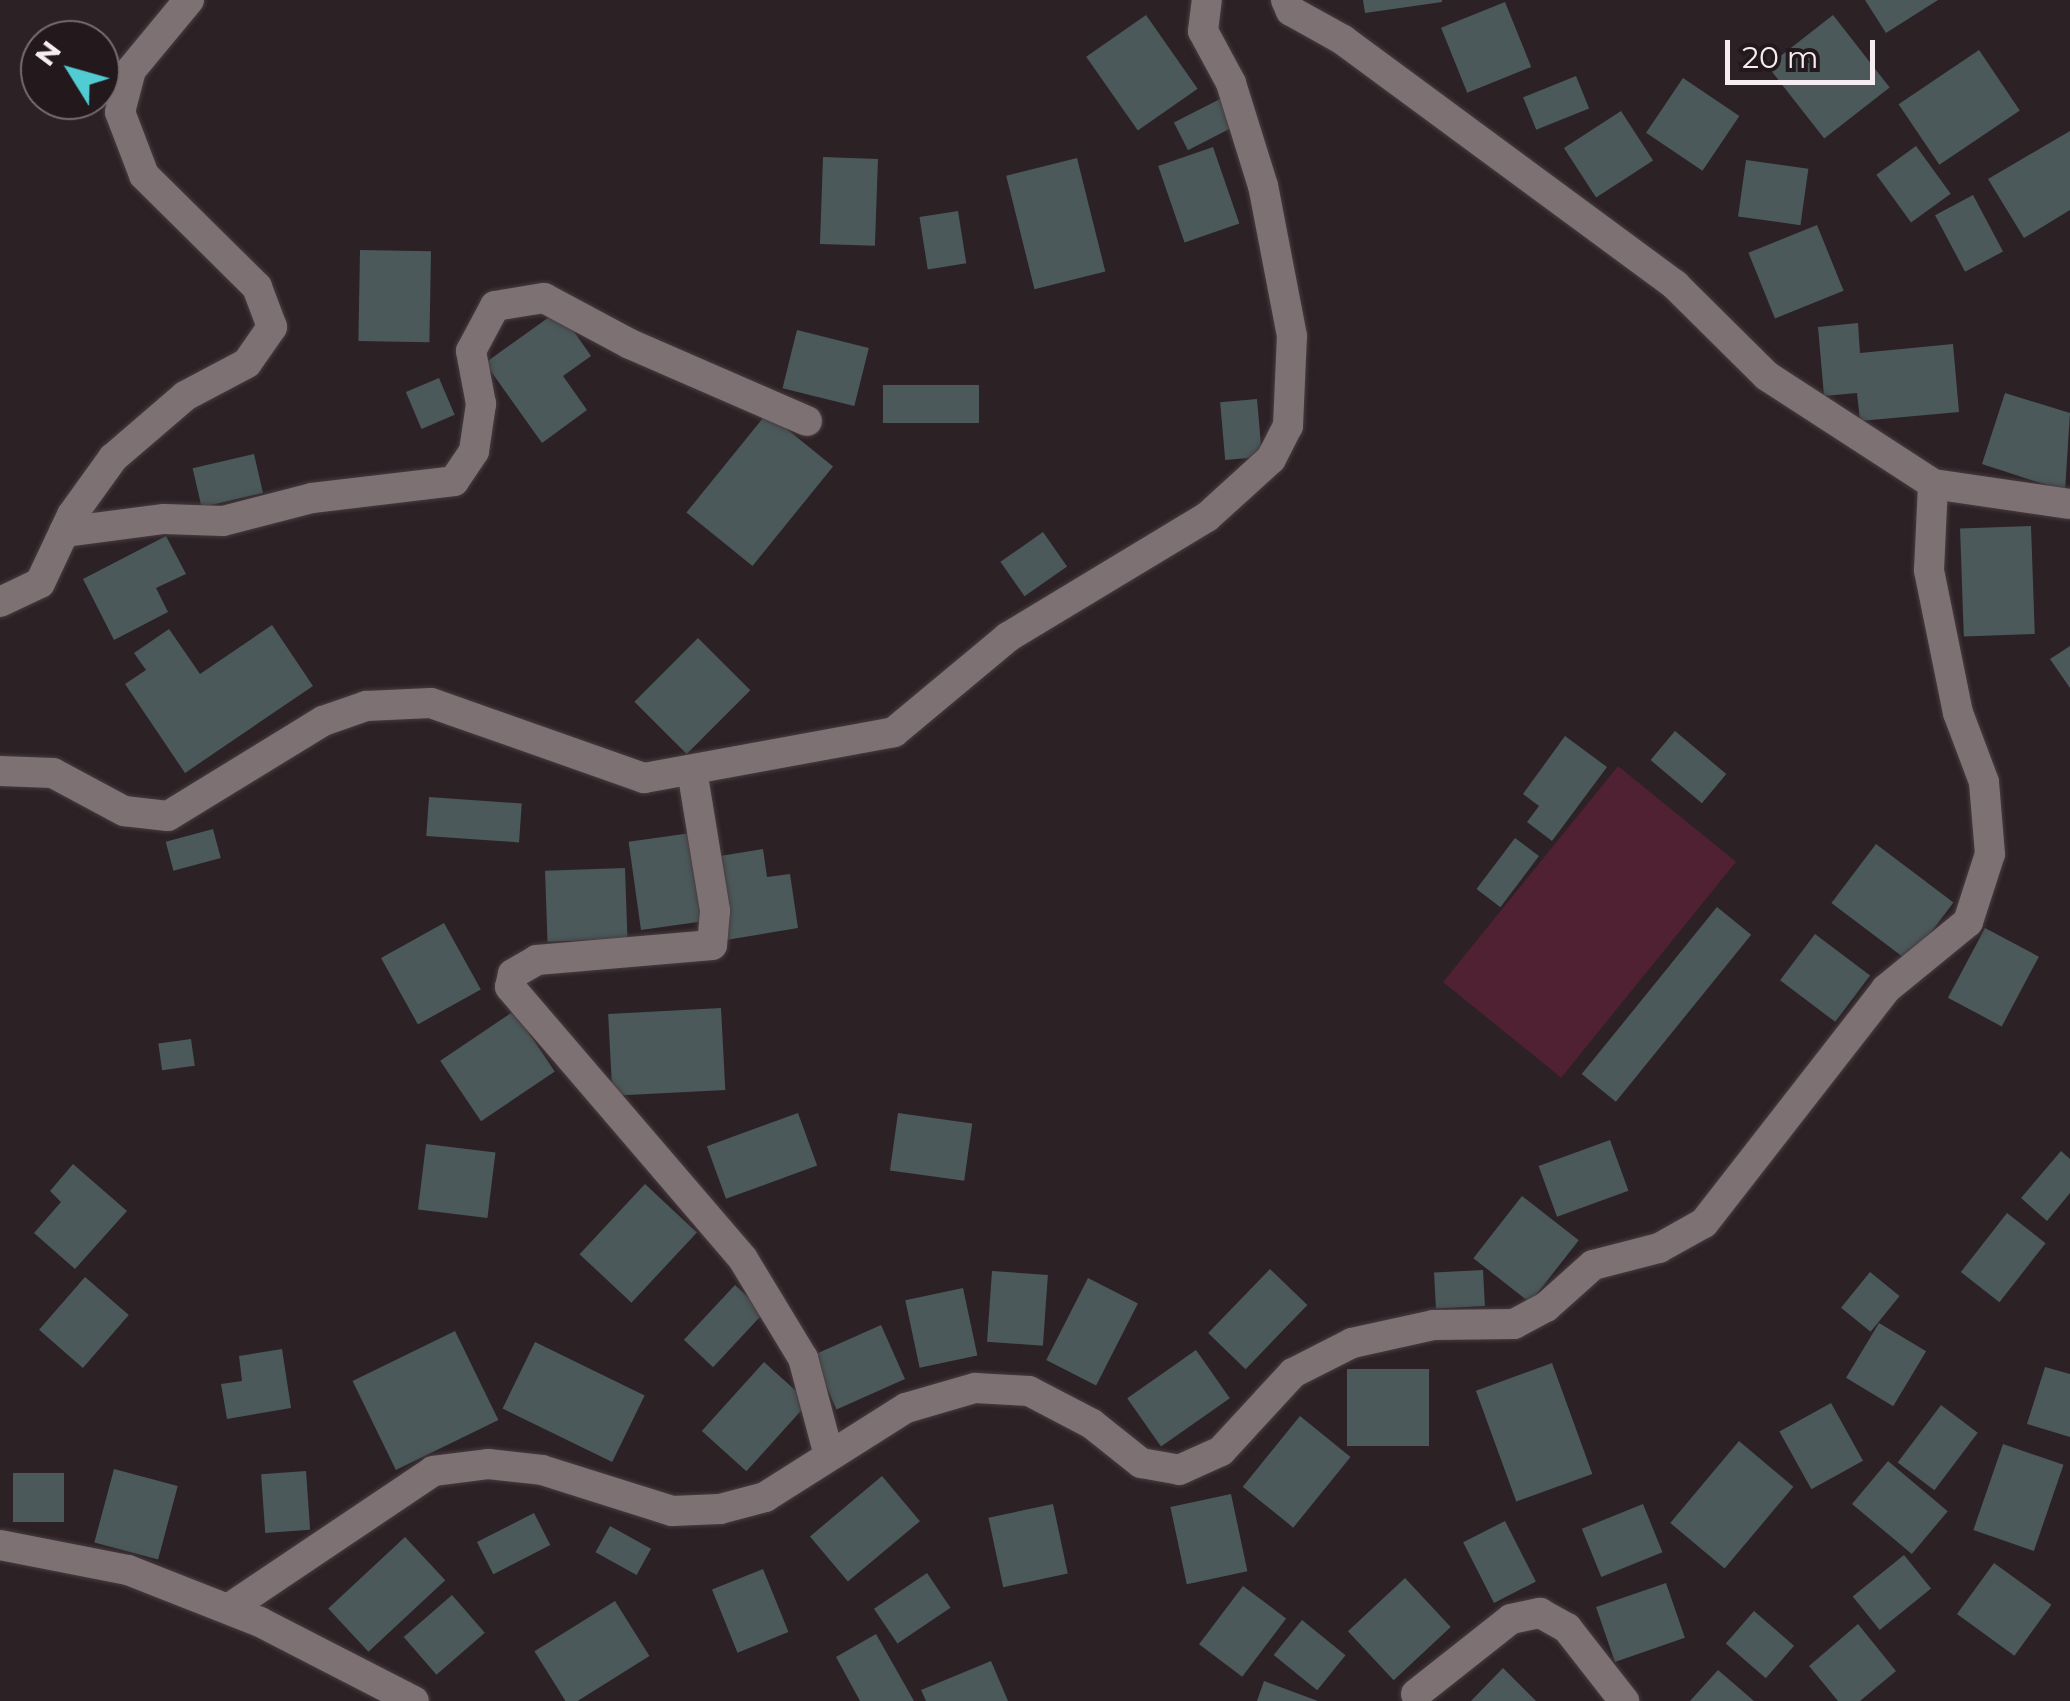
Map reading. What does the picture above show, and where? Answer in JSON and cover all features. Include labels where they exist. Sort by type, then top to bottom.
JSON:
[{"type":"street","points":[[0,602],[40,584],[64,532],[113,458],[185,396],[247,363],[272,327],[257,287],[144,175],[120,112],[131,70],[189,0]]},
{"type":"street","points":[[0,771],[53,773],[124,811],[168,816],[323,721],[366,706],[431,704],[644,778],[745,755],[894,732],[1008,637],[1207,517],[1271,459],[1293,402],[1292,336],[1264,186],[1231,83],[1203,32],[1207,0]]},
{"type":"street","points":[[1286,0],[1291,11],[1343,40],[1675,285],[1767,376],[1934,484],[2070,504]]},
{"type":"street","points":[[64,532],[164,519],[223,521],[312,498],[454,480],[474,451],[481,404],[470,352],[495,306],[544,298],[630,344],[808,422]]},
{"type":"street","points":[[228,1610],[433,1470],[488,1464],[542,1470],[672,1511],[720,1510],[765,1498],[828,1452],[906,1408],[975,1388],[1029,1391],[1092,1424],[1140,1462],[1178,1470],[1221,1451],[1293,1374],[1352,1342],[1433,1325],[1514,1324],[1546,1307],[1593,1265],[1659,1248],[1704,1223],[1886,989],[1968,922],[1990,854],[1984,782],[1958,714],[1930,570],[1934,484]]},
{"type":"street","points":[[692,770],[715,911],[712,944],[537,960],[513,974],[510,987],[743,1260],[803,1358],[828,1452]]},
{"type":"street","points":[[0,1545],[128,1570],[228,1610],[414,1701]]},
{"type":"street","points":[[1416,1694],[1511,1619],[1540,1613],[1567,1628],[1624,1701]]},
{"type":"shaded area","points":[[1618,766],[1736,862],[1561,1078],[1443,982]]},
{"type":"building","points":[[1363,0],[1442,0],[1442,2],[1365,13]]},
{"type":"building","points":[[1865,0],[1938,0],[1886,33]]},
{"type":"building","points":[[1505,2],[1531,67],[1467,93],[1441,28]]},
{"type":"building","points":[[1146,15],[1198,89],[1138,131],[1086,57]]},
{"type":"building","points":[[1833,15],[1890,87],[1824,139],[1768,66]]},
{"type":"building","points":[[1979,50],[2020,111],[1939,165],[1899,104]]},
{"type":"building","points":[[1576,76],[1589,108],[1536,130],[1523,97]]},
{"type":"building","points":[[1683,78],[1739,116],[1702,171],[1646,133]]},
{"type":"building","points":[[1222,98],[1236,126],[1188,150],[1174,123]]},
{"type":"building","points":[[1621,111],[1653,160],[1596,198],[1564,148]]},
{"type":"building","points":[[2070,131],[2070,210],[2024,238],[1988,179]]},
{"type":"building","points":[[1916,146],[1951,194],[1911,223],[1876,175]]},
{"type":"building","points":[[1213,147],[1239,224],[1185,242],[1158,166]]},
{"type":"building","points":[[823,157],[878,159],[875,246],[820,244]]},
{"type":"building","points":[[1077,158],[1105,272],[1034,289],[1006,176]]},
{"type":"building","points":[[1746,160],[1808,169],[1800,225],[1738,216]]},
{"type":"building","points":[[1973,195],[2003,252],[1965,272],[1935,215]]},
{"type":"building","points":[[958,211],[966,263],[928,269],[919,217]]},
{"type":"building","points":[[1817,225],[1844,291],[1775,319],[1748,253]]},
{"type":"building","points":[[360,250],[431,251],[429,342],[358,341]]},
{"type":"building","points":[[559,310],[591,356],[563,376],[587,410],[542,443],[485,363]]},
{"type":"building","points":[[1858,323],[1860,353],[1953,344],[1959,412],[1860,421],[1857,393],[1824,396],[1818,327]]},
{"type":"building","points":[[797,330],[869,348],[854,406],[782,388]]},
{"type":"building","points":[[439,378],[455,415],[421,429],[406,392]]},
{"type":"building","points":[[883,385],[979,385],[979,423],[883,423]]},
{"type":"building","points":[[2005,393],[2070,413],[2065,491],[1982,464]]},
{"type":"building","points":[[1257,399],[1262,457],[1225,460],[1220,402]]},
{"type":"building","points":[[767,413],[833,466],[753,566],[686,512]]},
{"type":"building","points":[[254,454],[263,493],[202,507],[193,468]]},
{"type":"building","points":[[2031,526],[2035,634],[1964,636],[1960,528]]},
{"type":"building","points":[[1043,532],[1067,566],[1024,596],[1000,562]]},
{"type":"building","points":[[166,536],[186,574],[156,588],[168,612],[114,640],[83,579]]},
{"type":"building","points":[[272,625],[313,686],[185,773],[125,684],[146,670],[134,653],[169,629],[200,674]]},
{"type":"building","points":[[698,638],[750,690],[687,754],[634,702]]},
{"type":"building","points":[[2070,646],[2070,688],[2050,659]]},
{"type":"building","points":[[1675,731],[1726,774],[1702,803],[1651,760]]},
{"type":"building","points":[[1565,736],[1607,767],[1552,841],[1527,822],[1539,806],[1523,794]]},
{"type":"building","points":[[429,797],[522,803],[519,842],[426,836]]},
{"type":"building","points":[[213,829],[221,858],[173,871],[166,842]]},
{"type":"building","points":[[691,833],[703,921],[641,930],[629,842]]},
{"type":"building","points":[[1515,838],[1539,856],[1500,907],[1476,889]]},
{"type":"building","points":[[1876,844],[1953,902],[1909,961],[1831,903]]},
{"type":"building","points":[[763,849],[767,877],[790,874],[798,928],[726,940],[714,857]]},
{"type":"building","points":[[625,868],[627,939],[548,942],[545,871]]},
{"type":"building","points":[[1717,907],[1751,935],[1616,1102],[1582,1074]]},
{"type":"building","points":[[444,923],[481,989],[418,1024],[381,958]]},
{"type":"building","points":[[1985,928],[2039,957],[2002,1026],[1948,998]]},
{"type":"building","points":[[1815,934],[1870,976],[1835,1022],[1780,980]]},
{"type":"building","points":[[721,1008],[725,1090],[612,1096],[608,1014]]},
{"type":"building","points":[[514,1011],[555,1072],[481,1121],[440,1061]]},
{"type":"building","points":[[191,1039],[195,1066],[162,1070],[158,1044]]},
{"type":"building","points":[[798,1113],[817,1166],[726,1199],[707,1146]]},
{"type":"building","points":[[898,1113],[972,1123],[964,1181],[890,1170]]},
{"type":"building","points":[[1610,1140],[1628,1191],[1557,1217],[1539,1166]]},
{"type":"building","points":[[426,1144],[495,1153],[487,1218],[418,1210]]},
{"type":"building","points":[[2061,1151],[2070,1159],[2070,1193],[2047,1221],[2021,1198]]},
{"type":"building","points":[[73,1164],[127,1211],[75,1269],[34,1233],[61,1202],[50,1191]]},
{"type":"building","points":[[645,1184],[697,1232],[631,1303],[580,1254]]},
{"type":"building","points":[[1522,1196],[1579,1240],[1530,1303],[1473,1258]]},
{"type":"building","points":[[2007,1213],[2046,1243],[1999,1302],[1961,1272]]},
{"type":"building","points":[[1270,1269],[1307,1305],[1246,1369],[1208,1333]]},
{"type":"building","points":[[1483,1270],[1485,1306],[1436,1309],[1434,1273]]},
{"type":"building","points":[[992,1271],[1048,1275],[1043,1346],[987,1342]]},
{"type":"building","points":[[1870,1272],[1900,1296],[1871,1332],[1841,1308]]},
{"type":"building","points":[[85,1277],[129,1315],[83,1368],[39,1330]]},
{"type":"building","points":[[1088,1278],[1138,1303],[1096,1385],[1046,1360]]},
{"type":"building","points":[[735,1285],[764,1312],[713,1367],[684,1340]]},
{"type":"building","points":[[963,1288],[977,1355],[920,1368],[905,1300]]},
{"type":"building","points":[[1879,1323],[1926,1351],[1893,1406],[1846,1378]]},
{"type":"building","points":[[881,1325],[905,1379],[836,1409],[812,1356]]},
{"type":"building","points":[[455,1331],[498,1420],[396,1470],[353,1381]]},
{"type":"building","points":[[535,1342],[645,1395],[612,1462],[503,1409]]},
{"type":"building","points":[[282,1349],[291,1408],[227,1419],[221,1384],[242,1381],[239,1356]]},
{"type":"building","points":[[1196,1350],[1230,1398],[1161,1447],[1127,1398]]},
{"type":"building","points":[[764,1362],[809,1402],[746,1471],[702,1431]]},
{"type":"building","points":[[1552,1363],[1592,1474],[1516,1502],[1476,1391]]},
{"type":"building","points":[[2045,1367],[2070,1374],[2070,1437],[2027,1424]]},
{"type":"building","points":[[1347,1369],[1429,1369],[1429,1446],[1347,1446]]},
{"type":"building","points":[[1831,1403],[1863,1461],[1811,1489],[1779,1432]]},
{"type":"building","points":[[1941,1405],[1978,1433],[1934,1490],[1898,1463]]},
{"type":"building","points":[[1300,1416],[1351,1457],[1293,1528],[1243,1487]]},
{"type":"building","points":[[1739,1441],[1793,1487],[1725,1569],[1670,1523]]},
{"type":"building","points":[[2003,1444],[2064,1465],[2034,1551],[1973,1530]]},
{"type":"building","points":[[1888,1461],[1948,1511],[1912,1554],[1852,1504]]},
{"type":"building","points":[[114,1469],[178,1486],[158,1559],[94,1542]]},
{"type":"building","points":[[306,1471],[310,1530],[265,1533],[261,1474]]},
{"type":"building","points":[[13,1473],[64,1473],[64,1522],[13,1522]]},
{"type":"building","points":[[882,1476],[920,1521],[848,1582],[810,1536]]},
{"type":"building","points":[[1231,1494],[1247,1571],[1187,1584],[1170,1507]]},
{"type":"building","points":[[1053,1504],[1068,1573],[1003,1587],[988,1518]]},
{"type":"building","points":[[1643,1504],[1662,1552],[1601,1577],[1582,1529]]},
{"type":"building","points":[[534,1513],[550,1545],[493,1574],[477,1542]]},
{"type":"building","points":[[1505,1521],[1536,1582],[1494,1603],[1463,1542]]},
{"type":"building","points":[[610,1526],[651,1549],[637,1575],[595,1552]]},
{"type":"building","points":[[405,1537],[445,1580],[368,1652],[328,1609]]},
{"type":"building","points":[[1904,1555],[1931,1588],[1880,1630],[1853,1597]]},
{"type":"building","points":[[1994,1563],[2051,1605],[2014,1656],[1957,1614]]},
{"type":"building","points":[[763,1569],[788,1632],[737,1653],[712,1590]]},
{"type":"building","points":[[927,1573],[950,1608],[897,1644],[874,1609]]},
{"type":"building","points":[[1405,1578],[1451,1627],[1394,1680],[1348,1631]]},
{"type":"building","points":[[1666,1583],[1685,1638],[1615,1662],[1596,1607]]},
{"type":"building","points":[[1243,1586],[1286,1618],[1242,1677],[1199,1644]]},
{"type":"building","points":[[452,1595],[485,1633],[437,1675],[404,1637]]},
{"type":"building","points":[[615,1601],[649,1656],[578,1701],[565,1701],[534,1651]]},
{"type":"building","points":[[1754,1611],[1794,1646],[1766,1678],[1726,1643]]},
{"type":"building","points":[[1302,1620],[1346,1655],[1317,1690],[1274,1655]]},
{"type":"building","points":[[1858,1624],[1896,1671],[1860,1701],[1838,1701],[1809,1666]]},
{"type":"building","points":[[876,1634],[914,1701],[860,1701],[836,1657]]},
{"type":"building","points":[[991,1661],[1008,1701],[926,1701],[921,1690]]},
{"type":"building","points":[[1503,1668],[1536,1701],[1471,1701]]},
{"type":"building","points":[[1718,1670],[1754,1701],[1690,1701]]},
{"type":"building","points":[[1264,1681],[1318,1701],[1257,1701]]}]
